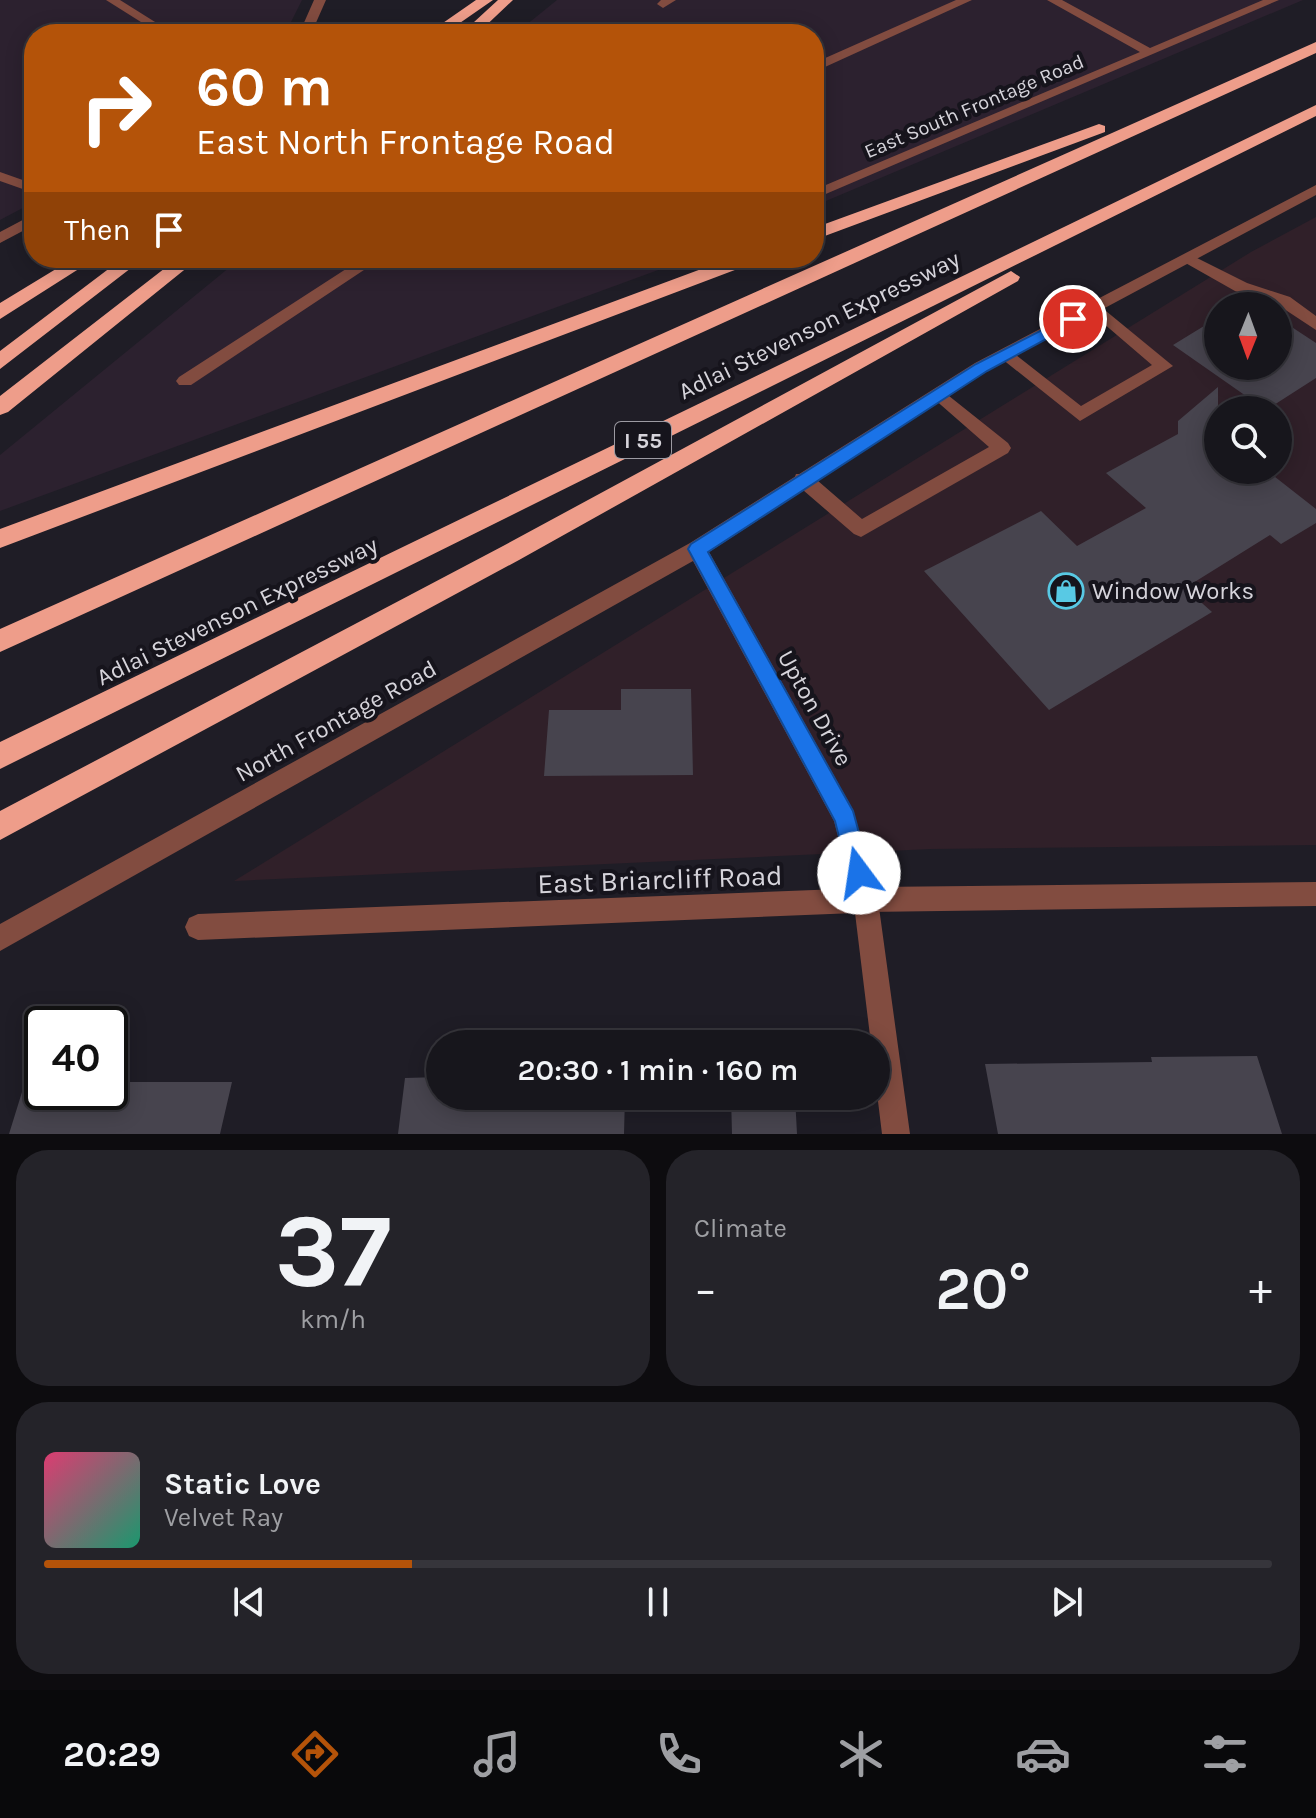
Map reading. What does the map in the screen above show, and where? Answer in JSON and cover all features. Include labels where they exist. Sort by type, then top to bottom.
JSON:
[{"type":"highway","points":[[451,24],[487,0]]},
{"type":"highway","points":[[479,24],[506,0]]},
{"type":"highway","name":"Adlai Stevenson Expressway","points":[[0,641],[1316,47]]},
{"type":"highway","points":[[824,230],[1293,58]]},
{"type":"highway","name":"Adlai Stevenson Expressway","points":[[0,756],[1316,110]]},
{"type":"highway","points":[[0,826],[511,553],[1286,125]]},
{"type":"highway","points":[[0,312],[71,268]]},
{"type":"highway","points":[[0,362],[122,268]]},
{"type":"highway","points":[[0,407],[177,268]]},
{"type":"highway","points":[[0,539],[722,268]]},
{"type":"street","points":[[112,0],[152,24]]},
{"type":"street","points":[[309,24],[320,0]]},
{"type":"street","points":[[824,64],[966,0]]},
{"type":"street","name":"East South Frontage Road","points":[[1053,0],[1149,52]]},
{"type":"street","name":"East South Frontage Road","points":[[824,191],[1273,0]]},
{"type":"street","points":[[0,176],[24,185]]},
{"type":"street","name":"North Frontage Road","points":[[0,938],[697,549],[803,479],[1005,355],[1316,189]]},
{"type":"street","points":[[0,238],[24,225]]},
{"type":"street","points":[[1187,258],[1241,287],[1284,301],[1316,324]]},
{"type":"street","points":[[185,381],[359,268]]},
{"type":"street","points":[[1005,355],[1080,415],[1164,366],[1095,307]]},
{"type":"street","points":[[803,479],[861,529],[1002,448],[939,394]]},
{"type":"street","name":"Upton Drive","points":[[697,549],[845,818],[866,900],[896,1134]]},
{"type":"street","name":"East Briarcliff Road","points":[[198,927],[866,900],[1316,894]]},
{"type":"shaded area","points":[[0,0],[302,0],[290,24],[24,24],[24,207],[0,220]]},
{"type":"shaded area","points":[[557,0],[1303,0],[824,202],[824,24],[527,24]]},
{"type":"shaded area","points":[[1316,217],[1316,845],[931,849],[234,881],[1251,252]]},
{"type":"shaded area","points":[[229,268],[664,268],[0,511],[0,455]]},
{"type":"building","points":[[1204,326],[1204,367],[1173,345]]},
{"type":"building","points":[[1292,327],[1316,343],[1316,378],[1288,396],[1246,396],[1223,380],[1292,380]]},
{"type":"building","name":"Window Works","points":[[1218,387],[1218,396],[1207,396]]},
{"type":"building","name":"Window Works","points":[[1204,399],[1204,484],[1284,484],[1316,509],[1316,523],[1281,544],[1270,535],[1185,588],[1212,612],[1049,710],[924,571],[1041,511],[1077,546],[1146,508],[1106,473],[1178,434],[1178,421]]},
{"type":"building","points":[[621,689],[691,689],[693,775],[544,776],[549,710],[621,710]]},
{"type":"building","points":[[1257,1056],[1282,1134],[998,1134],[985,1064],[1152,1062],[1151,1057]]},
{"type":"building","points":[[426,1077],[426,1110],[625,1110],[624,1134],[398,1134],[405,1078]]},
{"type":"building","points":[[128,1082],[232,1082],[220,1134],[9,1134],[22,1092],[24,1110],[128,1110]]},
{"type":"building","points":[[731,1110],[796,1110],[797,1134],[732,1134]]},
{"type":"place","name":"Window Works","points":[[1066,591]]},
{"type":"route","points":[[859,873],[845,818],[697,549],[981,367],[1073,319]]}]
